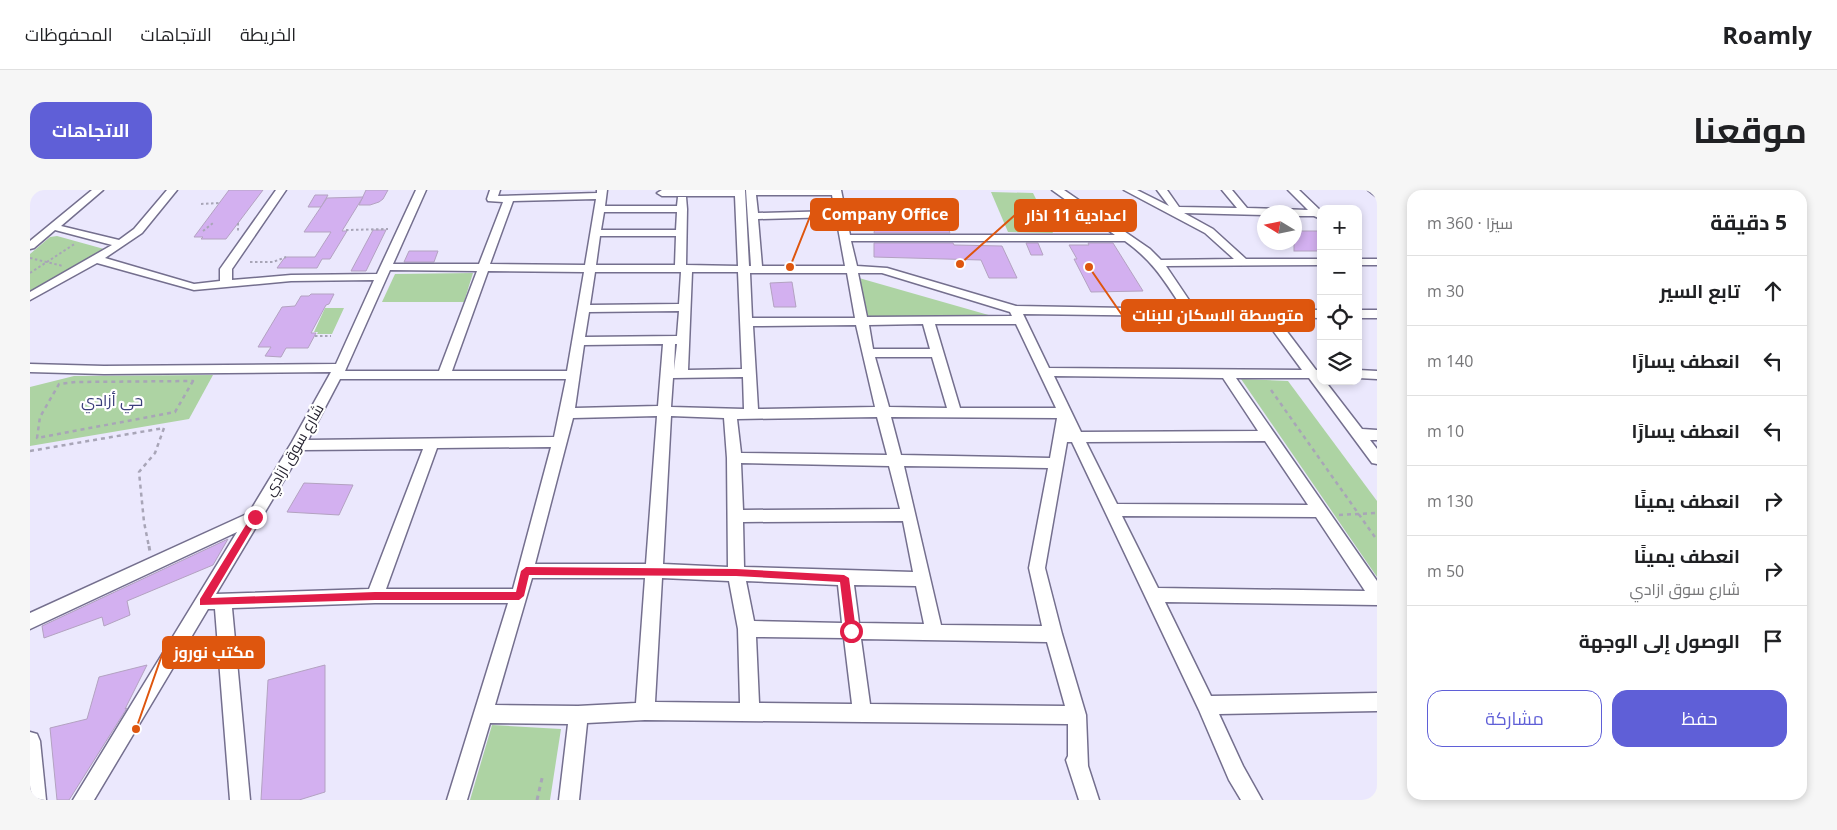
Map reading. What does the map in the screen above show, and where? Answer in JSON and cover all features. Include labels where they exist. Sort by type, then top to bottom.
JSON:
[{"type":"street","points":[[30,246],[98,190]]},
{"type":"street","points":[[30,297],[121,244],[138,231],[172,190]]},
{"type":"street","points":[[226,283],[226,268],[281,190]]},
{"type":"street","name":"شارع سوق ازادي","points":[[83,800],[298,445],[338,372],[421,190]]},
{"type":"street","points":[[457,800],[519,596],[567,413],[601,193],[492,199],[495,190]]},
{"type":"street","points":[[1057,190],[1146,251],[1158,263],[1191,312]]},
{"type":"street","points":[[1129,190],[1180,213],[1209,231],[1243,262]]},
{"type":"street","points":[[1162,190],[1180,213]]},
{"type":"street","points":[[1227,190],[1246,212]]},
{"type":"street","points":[[1293,190],[1317,214]]},
{"type":"street","points":[[1373,190],[1377,194]]},
{"type":"street","points":[[661,209],[662,191],[683,193],[836,191],[847,238],[851,269],[868,353],[909,515],[934,632]]},
{"type":"street","points":[[745,191],[752,216],[757,269]]},
{"type":"street","points":[[745,191],[744,269],[752,414]]},
{"type":"street","points":[[645,712],[665,411],[674,374],[676,340],[684,308],[681,234],[683,193]]},
{"type":"street","points":[[444,375],[509,199]]},
{"type":"street","points":[[599,209],[682,209]]},
{"type":"street","points":[[1180,213],[1246,212],[1317,215]]},
{"type":"street","points":[[752,216],[842,214]]},
{"type":"street","points":[[54,227],[121,244]]},
{"type":"street","points":[[596,234],[681,234]]},
{"type":"street","points":[[847,238],[1127,238]]},
{"type":"street","points":[[96,259],[194,287],[291,278],[484,268],[883,270],[1018,315],[1066,413],[1069,437],[1112,510],[1206,705],[1236,773],[1252,800]]},
{"type":"street","points":[[1362,260],[1377,262]]},
{"type":"street","points":[[1158,263],[1317,262]]},
{"type":"street","points":[[583,308],[684,308]]},
{"type":"street","points":[[747,322],[928,321],[1018,315],[1191,312],[1317,314]]},
{"type":"street","points":[[1267,314],[1316,374],[1377,459]]},
{"type":"street","points":[[1362,314],[1377,314]]},
{"type":"street","points":[[928,321],[955,412]]},
{"type":"street","points":[[578,341],[676,340]]},
{"type":"street","points":[[868,353],[938,353]]},
{"type":"street","points":[[30,368],[444,375],[572,375]]},
{"type":"street","points":[[30,379],[68,369]]},
{"type":"street","points":[[1045,372],[1316,374]]},
{"type":"street","points":[[674,374],[749,373]]},
{"type":"street","points":[[1227,374],[1377,597]]},
{"type":"street","points":[[1362,374],[1377,374]]},
{"type":"street","points":[[567,413],[665,411],[730,414],[883,412],[1066,413]]},
{"type":"street","points":[[730,414],[734,458],[736,573],[747,629],[750,712]]},
{"type":"street","points":[[1358,434],[1377,435]]},
{"type":"street","points":[[1069,437],[1269,436]]},
{"type":"street","points":[[1069,437],[1056,463],[1038,568],[1070,715],[1078,768],[1089,800]]},
{"type":"street","points":[[298,445],[431,445],[560,442]]},
{"type":"street","points":[[375,596],[431,445]]},
{"type":"street","points":[[734,458],[1056,463]]},
{"type":"street","points":[[1112,510],[1320,510]]},
{"type":"street","points":[[736,516],[909,515]]},
{"type":"street","points":[[30,621],[255,517]]},
{"type":"street","points":[[526,571],[655,571],[844,578],[923,578]]},
{"type":"street","points":[[844,578],[862,713]]},
{"type":"street","points":[[204,602],[375,596],[519,596]]},
{"type":"street","points":[[1153,596],[1377,597]]},
{"type":"street","points":[[223,601],[240,800]]},
{"type":"street","points":[[747,629],[1053,634]]},
{"type":"street","points":[[1206,705],[1377,702]]},
{"type":"street","points":[[482,714],[578,715],[645,712],[750,712],[1070,715]]},
{"type":"street","points":[[569,800],[578,715]]},
{"type":"street","points":[[30,742],[36,800]]},
{"type":"path","points":[[201,204],[219,204]]},
{"type":"path","points":[[203,231],[213,223]]},
{"type":"path","points":[[238,223],[238,231]]},
{"type":"path","points":[[346,230],[388,229]]},
{"type":"path","points":[[30,273],[76,243]]},
{"type":"path","points":[[250,262],[273,262],[286,257]]},
{"type":"path","points":[[30,258],[78,270]]},
{"type":"path","points":[[315,336],[331,336]]},
{"type":"path","points":[[76,382],[193,382],[175,412],[37,438],[36,431],[39,421],[58,384],[76,382]]},
{"type":"path","points":[[1271,390],[1377,540]]},
{"type":"path","points":[[30,451],[164,428],[155,453],[139,472],[144,522],[153,563]]},
{"type":"path","points":[[1336,515],[1377,513]]},
{"type":"path","points":[[537,800],[543,774]]},
{"type":"green space","points":[[991,192],[1033,193],[1053,233],[1008,232]]},
{"type":"green space","points":[[57,236],[104,249],[103,252],[30,295],[30,254],[50,237]]},
{"type":"green space","points":[[473,273],[464,302],[382,302],[395,274]]},
{"type":"green space","points":[[859,278],[992,316],[868,316]]},
{"type":"green space","points":[[325,308],[344,308],[332,334],[317,334],[318,332],[314,332]]},
{"type":"green space","points":[[213,375],[189,419],[30,446],[30,387],[74,376]]},
{"type":"green space","points":[[1241,379],[1288,381],[1377,501],[1377,577]]},
{"type":"green space","points":[[492,725],[561,729],[550,800],[470,800]]},
{"type":"building","points":[[229,190],[263,190],[226,239],[201,239],[203,237],[194,237]]},
{"type":"building","points":[[366,190],[388,190],[379,202],[370,205],[359,205]]},
{"type":"building","points":[[315,195],[328,195],[321,207],[308,207]]},
{"type":"building","points":[[363,197],[342,231],[347,231],[330,259],[322,259],[317,268],[277,268],[285,257],[315,257],[331,232],[304,232],[327,198]]},
{"type":"building","points":[[860,200],[875,200],[876,204],[923,204],[921,200],[937,200],[950,233],[874,233],[875,227],[866,226]]},
{"type":"building","points":[[373,230],[386,230],[366,271],[351,271]]},
{"type":"building","points":[[1302,231],[1317,231],[1317,251],[1294,251],[1302,250]]},
{"type":"building","points":[[874,243],[953,243],[954,245],[1002,246],[1017,278],[989,278],[981,260],[874,257]]},
{"type":"building","points":[[1026,243],[1038,243],[1043,255],[1031,255]]},
{"type":"building","points":[[1088,243],[1113,243],[1143,291],[1091,292],[1069,245],[1089,245]]},
{"type":"building","points":[[409,251],[438,251],[434,262],[404,262]]},
{"type":"building","points":[[792,282],[796,307],[774,307],[770,283]]},
{"type":"building","points":[[311,294],[334,294],[311,333],[316,333],[308,348],[286,348],[281,357],[265,356],[271,347],[258,347],[282,307],[295,306],[301,296],[309,296]]},
{"type":"building","points":[[304,483],[353,485],[339,515],[287,512]]},
{"type":"building","points":[[228,539],[213,565],[127,601],[130,615],[104,626],[102,617],[44,638],[42,626]]},
{"type":"building","points":[[147,665],[125,709],[127,708],[69,800],[57,800],[50,728],[87,719],[99,677]]},
{"type":"building","points":[[325,665],[325,792],[299,800],[261,800],[268,680]]},
{"type":"place","name":"اعدادية 11 اذار","points":[[960,264]]},
{"type":"place","name":"Company Office","points":[[790,267]]},
{"type":"place","name":"متوسطة الاسكان للبنات","points":[[1089,267]]},
{"type":"place","name":"مكتب نوروز","points":[[136,729]]},
{"type":"district","name":"حي أزادي","points":[[112,400]]},
{"type":"route","points":[[255,517],[204,602],[375,596],[519,596],[526,571],[736,573],[844,578],[851,631]]}]
